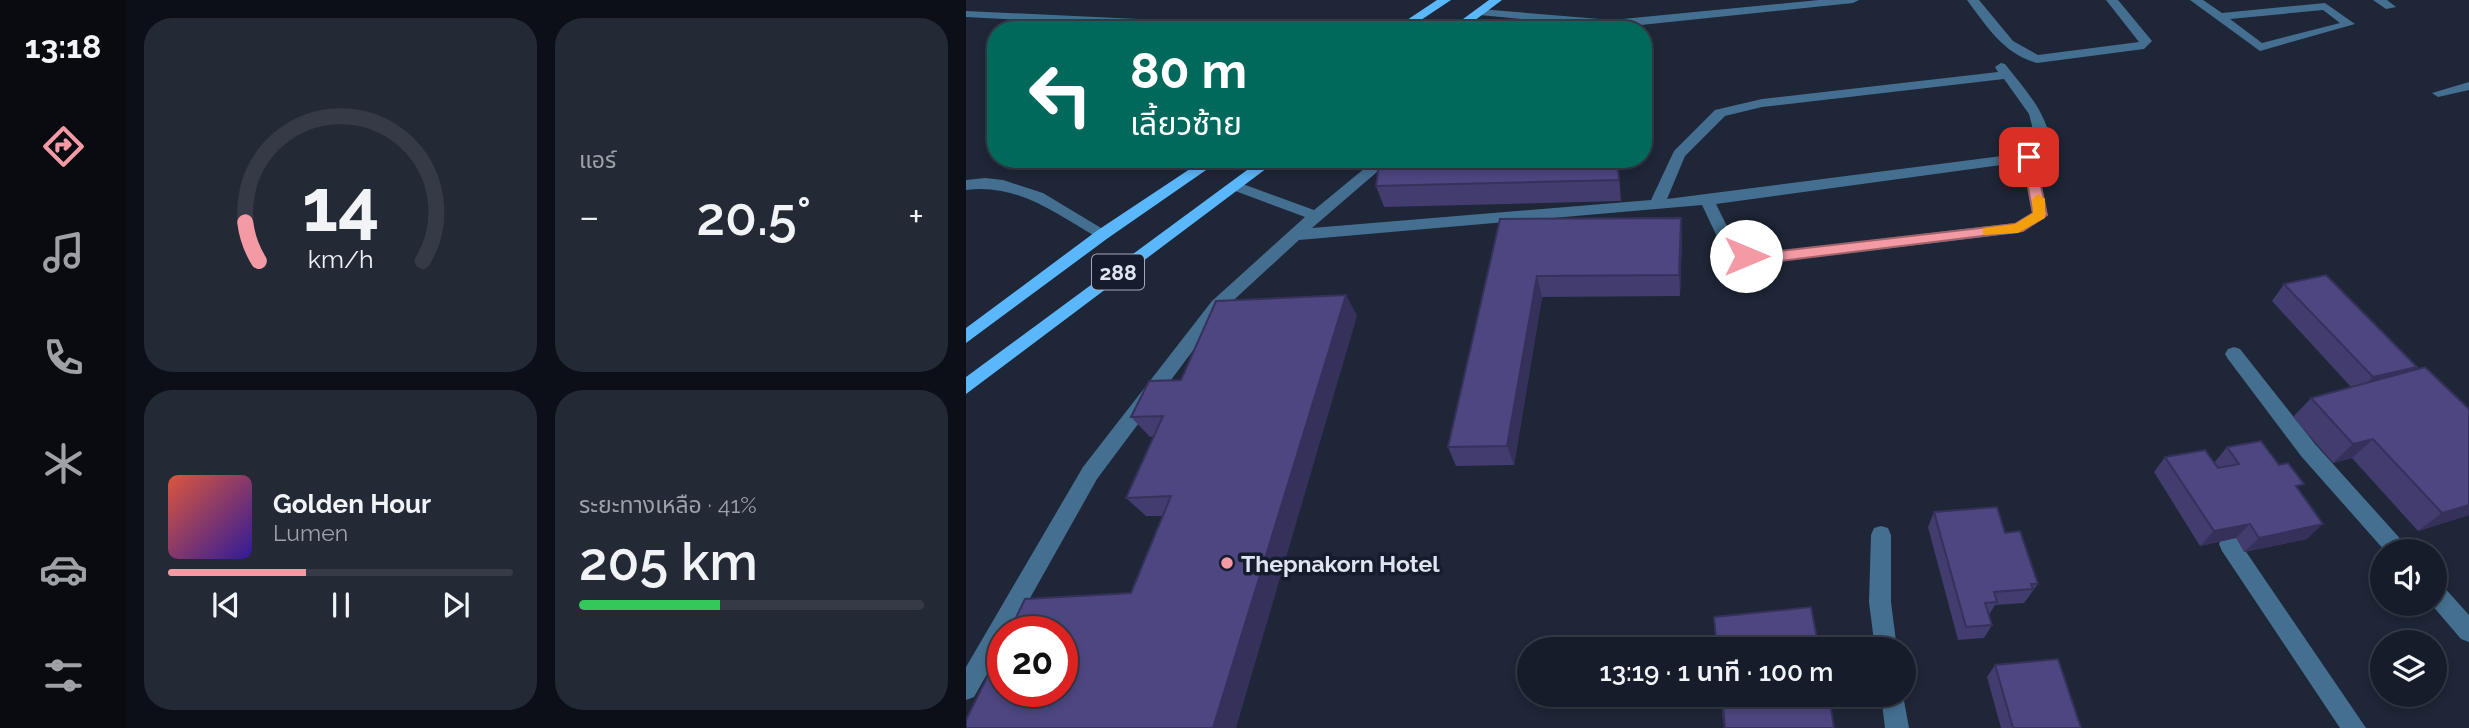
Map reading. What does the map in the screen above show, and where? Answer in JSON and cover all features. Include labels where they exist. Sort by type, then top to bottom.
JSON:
[{"type":"main road","points":[[1412,21],[1445,0]]},
{"type":"main road","points":[[1467,21],[1496,0]]},
{"type":"main road","name":"288","points":[[966,337],[1103,234],[1202,168]]},
{"type":"main road","name":"288","points":[[966,387],[1260,168]]},
{"type":"street","points":[[1642,21],[1853,0]]},
{"type":"street","points":[[1973,0],[2013,49],[2024,57],[2037,59],[2144,45],[2147,41],[2112,0]]},
{"type":"street","points":[[2196,0],[2219,17],[2260,47],[2349,24],[2325,6],[2219,17]]},
{"type":"street","points":[[2379,0],[2390,7]]},
{"type":"street","points":[[1480,12],[1569,21]]},
{"type":"street","points":[[966,14],[1106,21]]},
{"type":"street","points":[[1296,235],[1657,205],[1707,200],[2029,157],[2044,146],[2045,135],[2040,120],[2004,71],[1762,103],[1720,113],[1679,154],[1657,205]]},
{"type":"street","points":[[2438,93],[2469,86]]},
{"type":"street","points":[[1707,200],[1727,240],[1746,256],[1772,257],[2018,228],[2040,215],[2029,157]]},
{"type":"street","points":[[966,689],[1090,473],[1218,305],[1316,216],[1374,168]]},
{"type":"street","points":[[966,186],[997,181],[1014,185],[1103,234]]},
{"type":"street","points":[[1235,186],[1316,216]]},
{"type":"street","points":[[2234,354],[2308,450],[2387,539]]},
{"type":"street","points":[[1881,535],[1880,602],[1884,637]]},
{"type":"street","points":[[2229,544],[2354,728]]},
{"type":"street","points":[[2447,606],[2469,631]]},
{"type":"street","points":[[1894,707],[1897,728]]},
{"type":"building","points":[[1378,168],[1618,168],[1619,180],[1376,186]]},
{"type":"building","points":[[1681,218],[1679,275],[1537,276],[1507,446],[1448,447],[1500,219]]},
{"type":"building","points":[[2326,275],[2417,367],[2373,377],[2284,284]]},
{"type":"building","name":"Thepnakorn Hotel","points":[[1346,295],[1213,728],[966,728],[966,720],[987,677],[987,707],[1078,707],[1078,616],[1017,616],[1025,599],[1131,593],[1171,496],[1126,498],[1163,416],[1131,417],[1149,381],[1181,380],[1216,301]]},
{"type":"building","points":[[2425,367],[2469,409],[2469,505],[2442,513],[2373,439],[2353,444],[2311,398]]},
{"type":"building","points":[[2261,441],[2279,465],[2288,463],[2304,484],[2296,486],[2323,524],[2259,538],[2250,524],[2214,531],[2165,457],[2205,450],[2218,468],[2239,464],[2227,447]]},
{"type":"building","points":[[1997,507],[2005,533],[2020,531],[2038,584],[2031,584],[2033,589],[1994,592],[1997,602],[1985,603],[1992,625],[1966,627],[1934,512]]},
{"type":"building","points":[[1811,607],[1817,637],[1716,637],[1714,617]]},
{"type":"building","points":[[2058,659],[2081,728],[2013,728],[1995,665]]},
{"type":"building","points":[[1723,707],[1831,707],[1834,728],[1725,728]]},
{"type":"slow traffic","points":[[1988,232],[2018,228],[2040,215],[2038,199]]},
{"type":"place","name":"Thepnakorn Hotel","points":[[1227,563]]},
{"type":"route","points":[[1746,256],[1772,257],[2018,228],[2040,215],[2029,157]]}]
